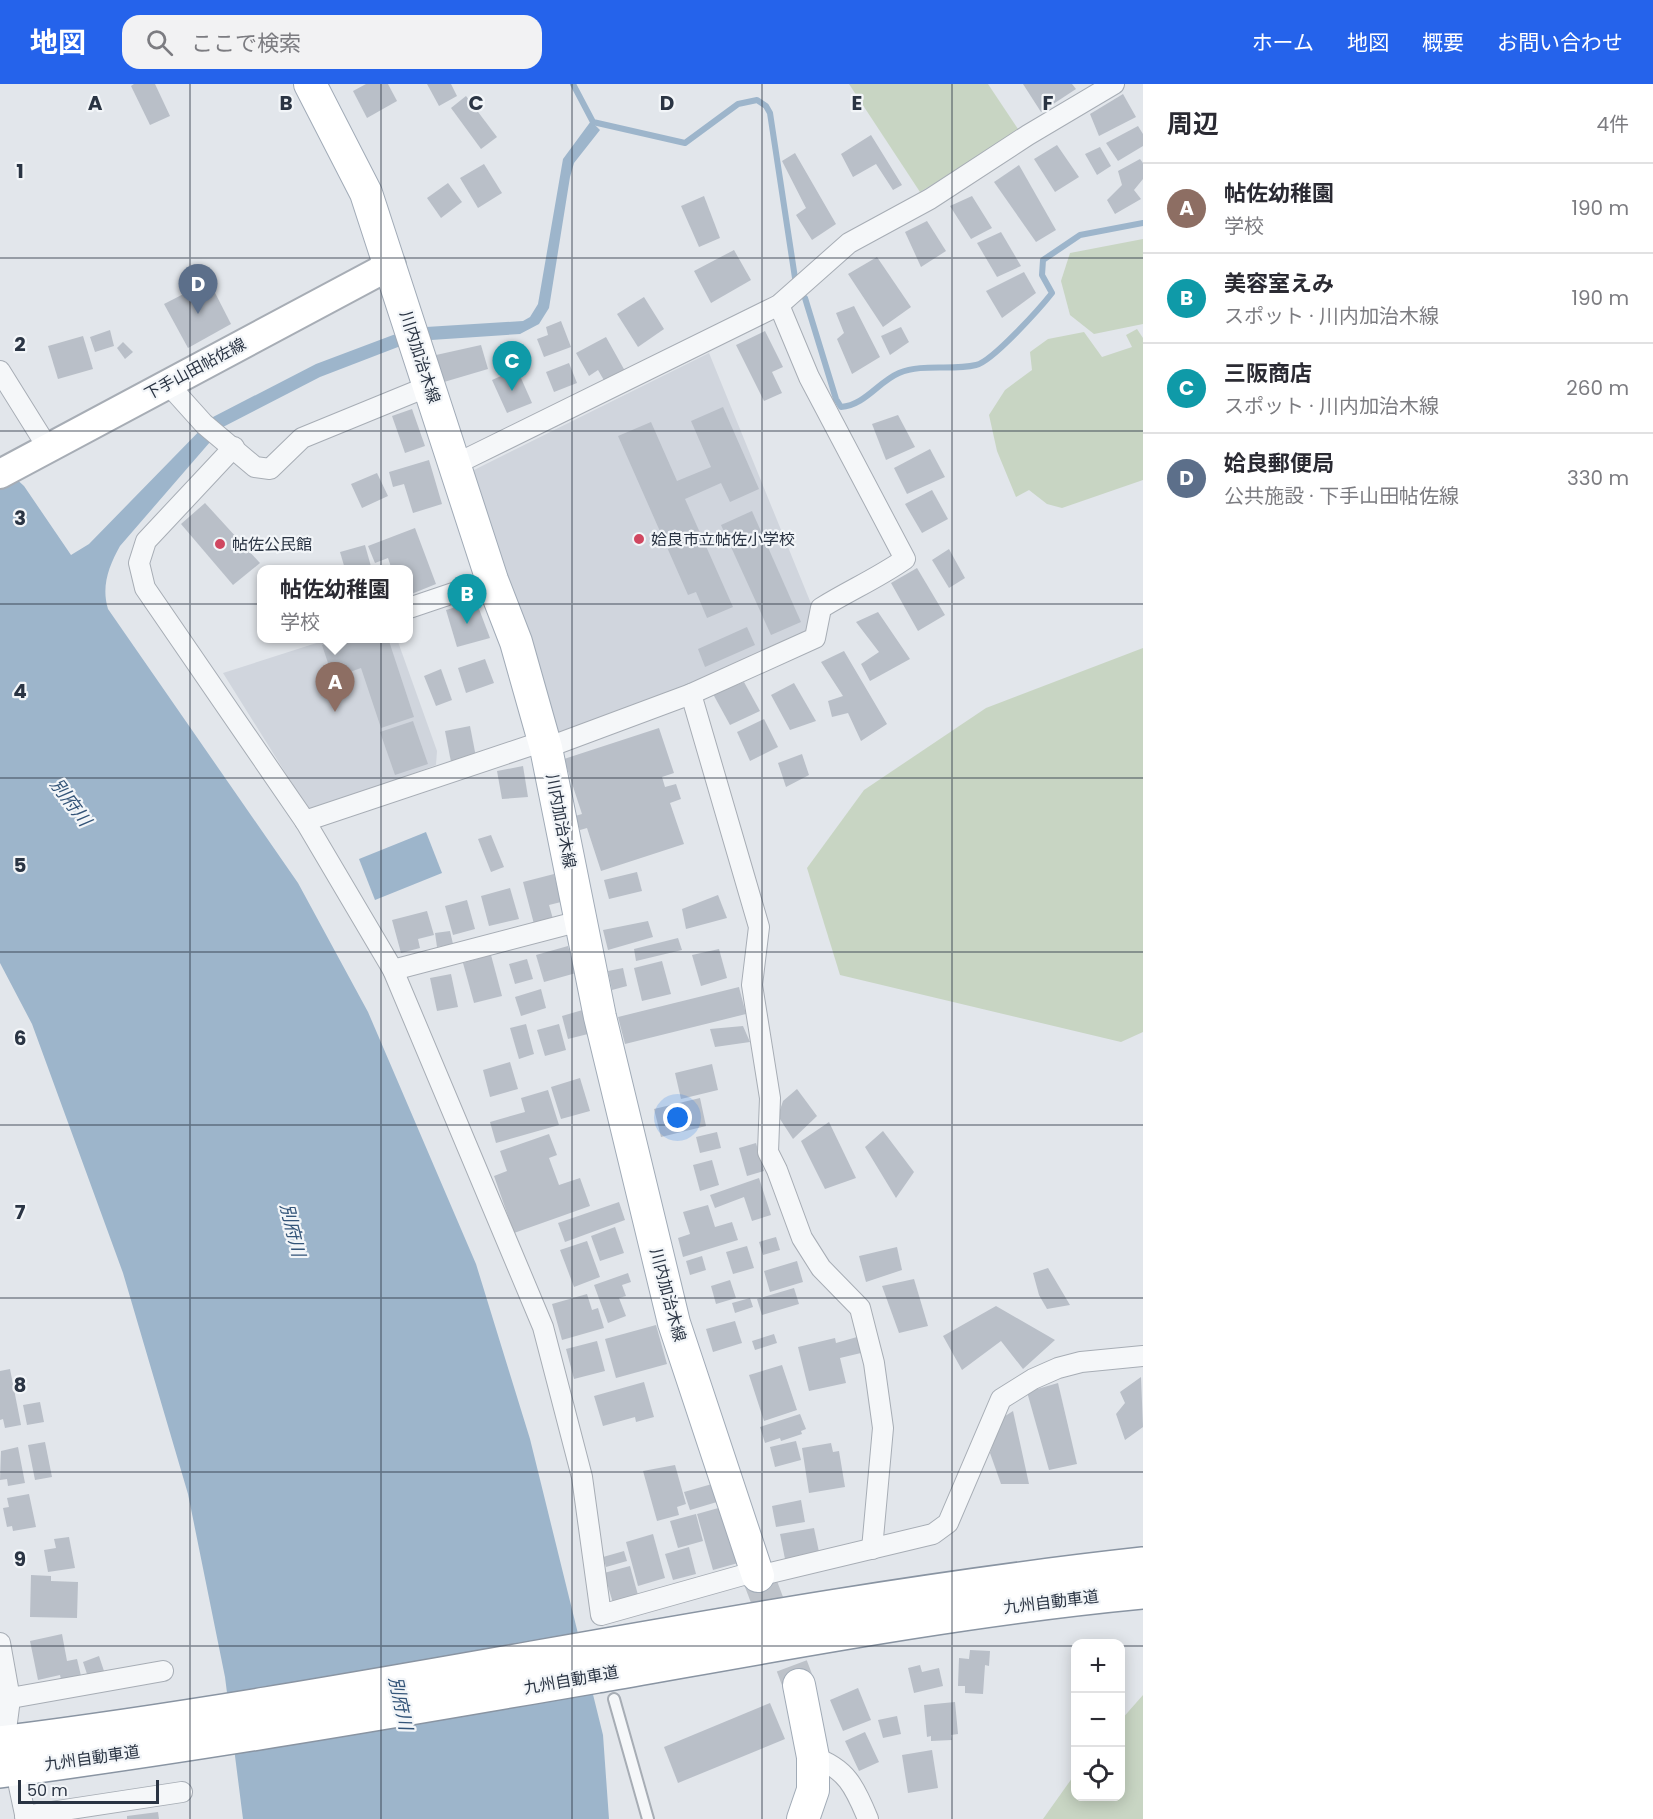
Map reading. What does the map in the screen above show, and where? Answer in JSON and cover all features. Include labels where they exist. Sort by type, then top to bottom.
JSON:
[{"type":"highway","name":"九州自動車道","points":[[609,1673],[794,1612],[1035,1576],[1143,1564]]},
{"type":"highway","name":"九州自動車道","points":[[3,1737],[131,1740],[609,1673],[800,1639],[1017,1605],[1143,1592]]},
{"type":"highway","name":"九州自動車道","points":[[10,1778],[131,1740]]},
{"type":"main road","name":"川内加治木線","points":[[310,84],[366,193],[492,580],[516,642],[545,745],[600,1017],[674,1323],[758,1576]]},
{"type":"main road","name":"下手山田帖佐線","points":[[0,474],[391,265]]},
{"type":"main road","points":[[798,1685],[813,1757],[813,1790],[803,1819]]},
{"type":"street","points":[[456,464],[779,305],[849,243],[930,198],[1028,135],[1114,84]]},
{"type":"street","points":[[305,821],[545,745],[691,694],[815,638],[821,608],[867,579],[877,578],[905,559],[809,377],[779,305]]},
{"type":"street","points":[[0,371],[48,448]]},
{"type":"street","points":[[168,384],[204,424],[255,467],[270,469],[302,438],[429,386]]},
{"type":"street","points":[[227,442],[146,541],[139,563],[145,588],[305,821],[393,970],[543,1327],[582,1477],[601,1615],[743,1575],[758,1576],[933,1534],[948,1523],[1001,1400],[1033,1379],[1058,1368],[1081,1362],[1143,1356]]},
{"type":"street","points":[[413,606],[492,580]]},
{"type":"street","points":[[691,694],[759,927],[752,985],[770,1098],[768,1152],[802,1238],[821,1268],[860,1308],[874,1363],[883,1428],[872,1549]]},
{"type":"street","points":[[393,970],[580,921]]},
{"type":"street","points":[[0,1643],[5,1699],[3,1737]]},
{"type":"street","points":[[5,1699],[163,1671]]},
{"type":"street","points":[[813,1757],[834,1764],[851,1785],[868,1819]]},
{"type":"street","points":[[10,1778],[26,1818],[182,1792]]},
{"type":"lane","points":[[609,1673],[648,1819]]},
{"type":"shaded area","name":"姶良市立帖佐小学校","points":[[709,353],[812,606],[805,640],[559,738],[472,471]]},
{"type":"shaded area","points":[[317,643],[398,643],[437,751],[436,765],[310,812],[223,673]]},
{"type":"green space","points":[[849,84],[988,84],[1020,132],[920,192]]},
{"type":"green space","points":[[1143,239],[1143,324],[1094,334],[1070,315],[1061,281],[1070,253]]},
{"type":"green space","points":[[1137,329],[1143,338],[1143,480],[1062,508],[1047,504],[1029,490],[1016,497],[997,451],[989,415],[1005,390],[1032,370],[1030,352],[1048,339],[1084,332],[1102,357],[1132,347],[1126,335]]},
{"type":"green space","points":[[1143,648],[1143,1032],[1121,1042],[840,975],[807,868],[864,790],[986,708]]},
{"type":"green space","points":[[1143,1695],[1143,1819],[1043,1819],[1071,1780],[1071,1801],[1125,1801],[1125,1715]]},
{"type":"water","name":"別府川","points":[[591,121],[600,130],[574,163],[549,308],[539,324],[520,334],[431,340],[398,347],[320,377],[223,427],[120,546],[107,576],[105,592],[108,609],[298,883],[368,1012],[476,1264],[530,1439],[603,1735],[609,1819],[243,1819],[225,1677],[188,1494],[123,1273],[32,1024],[0,963],[0,464],[24,486],[71,555],[89,544],[213,417],[316,364],[393,335],[426,327],[523,321],[530,317],[538,304],[563,159]]},
{"type":"water","points":[[426,832],[442,873],[375,900],[359,859]]},
{"type":"building","points":[[155,84],[170,116],[150,125],[131,86]]},
{"type":"building","points":[[366,84],[388,84],[397,101],[367,118],[353,91]]},
{"type":"building","points":[[427,84],[451,84],[457,96],[439,106]]},
{"type":"building","points":[[1023,84],[1072,84],[1076,89],[1041,112]]},
{"type":"building","points":[[1123,94],[1136,117],[1099,136],[1090,114]]},
{"type":"building","points":[[466,96],[497,137],[481,149],[451,108]]},
{"type":"building","points":[[1138,126],[1143,134],[1143,146],[1118,161],[1106,143]]},
{"type":"building","points":[[871,135],[902,185],[893,190],[876,164],[853,177],[841,154]]},
{"type":"building","points":[[1057,145],[1079,177],[1055,192],[1034,159]]},
{"type":"building","points":[[1100,147],[1111,166],[1097,175],[1085,154]]},
{"type":"building","points":[[795,153],[836,224],[812,240],[796,215],[806,208],[782,161]]},
{"type":"building","points":[[1140,159],[1143,163],[1143,179],[1134,190],[1141,199],[1115,214],[1107,200],[1122,185],[1118,171]]},
{"type":"building","points":[[484,164],[502,193],[478,208],[460,178]]},
{"type":"building","points":[[1019,165],[1056,230],[1036,242],[994,182]]},
{"type":"building","points":[[448,183],[462,202],[441,218],[427,198]]},
{"type":"building","points":[[704,196],[720,238],[699,247],[681,206]]},
{"type":"building","points":[[972,196],[992,228],[971,239],[950,206]]},
{"type":"building","points":[[927,221],[946,251],[921,267],[905,232]]},
{"type":"building","points":[[1001,232],[1021,266],[997,277],[977,243]]},
{"type":"building","points":[[734,250],[751,280],[711,303],[694,271]]},
{"type":"building","points":[[877,257],[911,307],[883,327],[848,274]]},
{"type":"building","points":[[1024,272],[1036,293],[1002,318],[986,291]]},
{"type":"building","points":[[209,281],[231,324],[188,348],[164,304]]},
{"type":"building","points":[[644,297],[664,329],[638,347],[617,314]]},
{"type":"building","points":[[854,306],[880,357],[852,374],[837,339],[844,333],[836,313]]},
{"type":"building","points":[[561,321],[571,347],[544,357],[537,339],[548,335],[546,327]]},
{"type":"building","points":[[901,327],[909,342],[890,355],[881,336]]},
{"type":"building","points":[[110,330],[114,346],[95,352],[90,337]]},
{"type":"building","points":[[765,331],[783,367],[772,372],[782,393],[764,401],[736,345]]},
{"type":"building","points":[[83,336],[93,369],[58,379],[48,346]]},
{"type":"building","points":[[606,337],[625,371],[605,382],[598,370],[589,376],[576,353]]},
{"type":"building","points":[[123,342],[133,352],[125,359],[117,348]]},
{"type":"building","points":[[481,345],[488,369],[444,382],[436,355]]},
{"type":"building","points":[[569,363],[577,383],[554,392],[546,372]]},
{"type":"building","points":[[517,369],[532,403],[507,413],[492,380]]},
{"type":"building","points":[[723,407],[759,489],[730,502],[721,483],[685,499],[733,607],[707,618],[696,592],[688,595],[618,436],[651,422],[677,481],[711,467],[691,421]]},
{"type":"building","points":[[412,409],[425,446],[405,453],[392,416]]},
{"type":"building","points":[[898,415],[915,447],[886,460],[872,424]]},
{"type":"building","points":[[930,449],[945,477],[907,494],[894,468]]},
{"type":"building","points":[[429,460],[442,504],[413,513],[404,484],[393,487],[389,472]]},
{"type":"building","points":[[377,473],[388,496],[362,508],[351,484]]},
{"type":"building","points":[[932,490],[948,519],[922,533],[905,504]]},
{"type":"building","name":"帖佐公民館","points":[[205,503],[260,563],[233,585],[181,524]]},
{"type":"building","points":[[752,511],[801,622],[771,635],[721,525]]},
{"type":"building","points":[[415,528],[436,584],[413,593],[413,565],[390,565],[388,558],[375,563],[368,546]]},
{"type":"building","points":[[365,545],[371,565],[344,565],[340,552]]},
{"type":"building","points":[[949,549],[965,578],[949,588],[932,560]]},
{"type":"building","points":[[917,568],[945,615],[918,631],[891,583]]},
{"type":"building","points":[[476,601],[490,638],[457,647],[446,610]]},
{"type":"building","points":[[878,612],[910,659],[870,681],[861,664],[879,652],[856,622]]},
{"type":"building","points":[[747,627],[755,645],[705,667],[698,649]]},
{"type":"building","points":[[328,643],[390,643],[414,717],[381,728],[361,668],[333,678],[322,645]]},
{"type":"building","points":[[844,651],[887,724],[861,741],[848,713],[832,717],[828,701],[843,696],[821,662]]},
{"type":"building","points":[[485,659],[494,683],[466,693],[458,668]]},
{"type":"building","points":[[441,669],[452,700],[436,706],[424,676]]},
{"type":"building","points":[[744,682],[760,711],[730,725],[713,694]]},
{"type":"building","points":[[794,683],[816,721],[790,730],[771,695]]},
{"type":"building","points":[[764,719],[778,747],[750,761],[737,732]]},
{"type":"building","points":[[413,721],[428,764],[395,775],[380,732]]},
{"type":"building","points":[[470,726],[476,757],[451,762],[445,731]]},
{"type":"building","points":[[659,728],[674,773],[662,777],[665,787],[676,784],[681,799],[670,803],[684,844],[601,871],[587,828],[580,830],[575,816],[582,814],[564,759]]},
{"type":"building","points":[[802,754],[809,775],[786,787],[778,763]]},
{"type":"building","points":[[523,766],[528,797],[502,799],[497,771]]},
{"type":"building","points":[[491,835],[504,867],[491,872],[478,839]]},
{"type":"building","points":[[637,872],[642,891],[609,899],[604,880]]},
{"type":"building","points":[[554,874],[561,902],[549,905],[553,919],[534,924],[523,882]]},
{"type":"building","points":[[510,888],[519,919],[489,926],[481,896]]},
{"type":"building","points":[[718,895],[727,918],[686,929],[682,909]]},
{"type":"building","points":[[467,900],[475,929],[453,935],[445,906]]},
{"type":"building","points":[[427,911],[434,935],[418,939],[420,948],[401,953],[392,920]]},
{"type":"building","points":[[648,921],[653,937],[608,950],[603,930]]},
{"type":"building","points":[[450,931],[453,944],[437,947],[435,933]]},
{"type":"building","points":[[678,938],[682,950],[636,961],[634,949]]},
{"type":"building","points":[[568,946],[576,973],[544,982],[536,955]]},
{"type":"building","points":[[719,949],[727,978],[701,986],[692,955]]},
{"type":"building","points":[[491,955],[502,996],[474,1003],[463,963]]},
{"type":"building","points":[[527,959],[533,979],[515,984],[509,964]]},
{"type":"building","points":[[662,961],[671,994],[642,1001],[634,968]]},
{"type":"building","points":[[623,968],[627,986],[612,990],[608,971]]},
{"type":"building","points":[[451,974],[458,1007],[437,1011],[430,978]]},
{"type":"building","points":[[739,987],[746,1014],[625,1044],[618,1017]]},
{"type":"building","points":[[541,989],[546,1008],[521,1016],[515,997]]},
{"type":"building","points":[[586,1009],[592,1033],[568,1039],[562,1016]]},
{"type":"building","points":[[526,1024],[534,1054],[519,1059],[510,1028]]},
{"type":"building","points":[[559,1024],[566,1050],[545,1056],[537,1030]]},
{"type":"building","points":[[743,1026],[750,1042],[715,1047],[710,1029]]},
{"type":"building","points":[[510,1062],[518,1089],[490,1097],[483,1070]]},
{"type":"building","points":[[712,1064],[718,1090],[681,1099],[675,1073]]},
{"type":"building","points":[[580,1078],[590,1111],[561,1119],[551,1087]]},
{"type":"building","points":[[797,1089],[817,1116],[793,1139],[778,1116],[783,1101]]},
{"type":"building","points":[[548,1090],[559,1125],[496,1143],[490,1122],[525,1112],[521,1098]]},
{"type":"building","points":[[700,1098],[706,1126],[661,1137],[654,1109]]},
{"type":"building","points":[[829,1122],[856,1178],[825,1189],[801,1141]]},
{"type":"building","points":[[883,1131],[914,1172],[896,1198],[865,1147]]},
{"type":"building","points":[[717,1132],[721,1148],[700,1153],[696,1137]]},
{"type":"building","points":[[549,1134],[557,1155],[549,1158],[559,1185],[580,1178],[590,1206],[514,1233],[494,1176],[507,1171],[500,1151]]},
{"type":"building","points":[[756,1143],[764,1171],[747,1176],[739,1148]]},
{"type":"building","points":[[712,1160],[719,1185],[700,1191],[693,1165]]},
{"type":"building","points":[[759,1178],[771,1215],[752,1221],[744,1197],[715,1208],[710,1195]]},
{"type":"building","points":[[619,1202],[625,1220],[565,1242],[558,1223]]},
{"type":"building","points":[[708,1205],[715,1227],[732,1222],[738,1240],[683,1257],[678,1238],[690,1234],[683,1212]]},
{"type":"building","points":[[615,1227],[624,1253],[600,1261],[591,1236]]},
{"type":"building","points":[[776,1237],[780,1250],[763,1255],[759,1242]]},
{"type":"building","points":[[587,1241],[600,1277],[574,1287],[560,1250]]},
{"type":"building","points":[[747,1246],[754,1268],[733,1274],[726,1252]]},
{"type":"building","points":[[897,1247],[902,1270],[866,1282],[859,1256]]},
{"type":"building","points":[[702,1256],[706,1270],[690,1275],[686,1261]]},
{"type":"building","points":[[797,1261],[803,1282],[770,1292],[764,1271]]},
{"type":"building","points":[[1048,1268],[1070,1305],[1047,1309],[1039,1295],[1033,1273]]},
{"type":"building","points":[[628,1273],[631,1282],[622,1285],[626,1296],[619,1298],[626,1316],[608,1323],[594,1285]]},
{"type":"building","points":[[914,1279],[928,1326],[899,1333],[882,1286]]},
{"type":"building","points":[[730,1280],[736,1298],[716,1304],[711,1286]]},
{"type":"building","points":[[794,1288],[799,1304],[762,1315],[757,1299]]},
{"type":"building","points":[[587,1294],[592,1310],[598,1308],[604,1328],[562,1340],[552,1304]]},
{"type":"building","points":[[750,1298],[753,1307],[735,1313],[732,1303]]},
{"type":"building","points":[[996,1306],[1055,1340],[1023,1369],[1001,1341],[962,1370],[943,1336]]},
{"type":"building","points":[[735,1321],[742,1343],[713,1352],[706,1329]]},
{"type":"building","points":[[656,1325],[667,1364],[616,1378],[605,1339]]},
{"type":"building","points":[[774,1334],[777,1343],[755,1350],[752,1341]]},
{"type":"building","points":[[857,1337],[861,1353],[840,1358],[846,1383],[809,1391],[798,1347],[835,1338],[836,1343]]},
{"type":"building","points":[[597,1341],[605,1371],[574,1379],[566,1349]]},
{"type":"building","points":[[782,1365],[797,1410],[764,1421],[749,1375]]},
{"type":"building","points":[[10,1369],[21,1425],[5,1428],[3,1419],[0,1420],[0,1371]]},
{"type":"building","points":[[1141,1377],[1143,1427],[1125,1440],[1116,1414],[1125,1403],[1120,1392]]},
{"type":"building","points":[[644,1382],[654,1417],[636,1422],[635,1417],[603,1426],[594,1396]]},
{"type":"building","points":[[1058,1383],[1077,1464],[1049,1470],[1027,1392]]},
{"type":"building","points":[[40,1402],[44,1422],[27,1425],[23,1405]]},
{"type":"building","points":[[1013,1411],[1029,1484],[1001,1484],[990,1453],[1002,1418]]},
{"type":"building","points":[[800,1414],[806,1429],[801,1431],[802,1434],[781,1441],[780,1438],[765,1443],[760,1427]]},
{"type":"building","points":[[796,1441],[801,1460],[775,1467],[770,1447]]},
{"type":"building","points":[[45,1442],[52,1477],[35,1480],[28,1445]]},
{"type":"building","points":[[831,1443],[833,1452],[839,1451],[845,1487],[809,1493],[802,1448]]},
{"type":"building","points":[[18,1447],[25,1483],[8,1486],[7,1479],[0,1480],[1,1451]]},
{"type":"building","points":[[675,1465],[686,1504],[677,1507],[679,1515],[657,1521],[643,1471]]},
{"type":"building","points":[[712,1484],[717,1502],[690,1510],[684,1492]]},
{"type":"building","points":[[29,1494],[36,1527],[13,1531],[12,1526],[7,1527],[3,1508],[9,1507],[7,1498]]},
{"type":"building","points":[[801,1500],[805,1522],[776,1527],[772,1506]]},
{"type":"building","points":[[722,1507],[738,1563],[713,1570],[697,1514]]},
{"type":"building","points":[[696,1514],[703,1541],[678,1548],[670,1521]]},
{"type":"building","points":[[814,1528],[819,1552],[785,1559],[780,1534]]},
{"type":"building","points":[[653,1534],[665,1578],[638,1586],[626,1542]]},
{"type":"building","points":[[69,1537],[75,1568],[48,1572],[44,1550],[56,1548],[54,1539]]},
{"type":"building","points":[[689,1547],[696,1574],[673,1580],[665,1554]]},
{"type":"building","points":[[624,1551],[627,1561],[606,1567],[603,1557]]},
{"type":"building","points":[[630,1566],[638,1595],[613,1603],[604,1573]]},
{"type":"building","points":[[31,1575],[51,1576],[51,1581],[78,1582],[77,1618],[30,1617]]},
{"type":"building","points":[[62,1634],[67,1661],[77,1659],[82,1680],[62,1684],[60,1675],[38,1680],[30,1641]]},
{"type":"building","points":[[970,1650],[990,1651],[989,1666],[985,1665],[983,1694],[965,1693],[965,1686],[958,1686],[959,1658],[969,1659]]},
{"type":"building","points":[[99,1656],[104,1671],[88,1677],[83,1662]]},
{"type":"building","points":[[920,1665],[922,1672],[939,1668],[943,1686],[914,1693],[908,1668]]},
{"type":"building","points":[[858,1688],[871,1720],[843,1731],[830,1700]]},
{"type":"building","points":[[955,1702],[958,1734],[951,1735],[952,1740],[931,1741],[931,1736],[927,1737],[924,1705]]},
{"type":"building","points":[[770,1703],[785,1739],[678,1783],[664,1747]]},
{"type":"building","points":[[897,1716],[901,1734],[883,1738],[878,1720]]},
{"type":"building","points":[[865,1732],[879,1762],[859,1771],[845,1741]]},
{"type":"building","points":[[932,1750],[938,1788],[908,1793],[902,1755]]},
{"type":"building","points":[[158,1812],[159,1819],[127,1819],[127,1816]]},
{"type":"waterway","points":[[573,84],[593,122],[685,143],[738,104],[757,100],[766,106],[770,113],[795,278]]},
{"type":"waterway","points":[[805,298],[836,399],[841,407],[857,402],[891,377],[908,370],[966,367],[983,362],[1016,333],[1052,293],[1042,275],[1043,260],[1080,235],[1143,223]]},
{"type":"tunnel","points":[[758,1576],[799,1685]]},
{"type":"place","name":"姶良郵便局","points":[[198,314]]},
{"type":"place","name":"三阪商店","points":[[512,391]]},
{"type":"place","name":"姶良市立帖佐小学校","points":[[639,539]]},
{"type":"place","name":"帖佐公民館","points":[[220,544]]},
{"type":"place","name":"美容室えみ","points":[[467,624]]},
{"type":"place","name":"帖佐幼稚園","points":[[335,712]]}]
